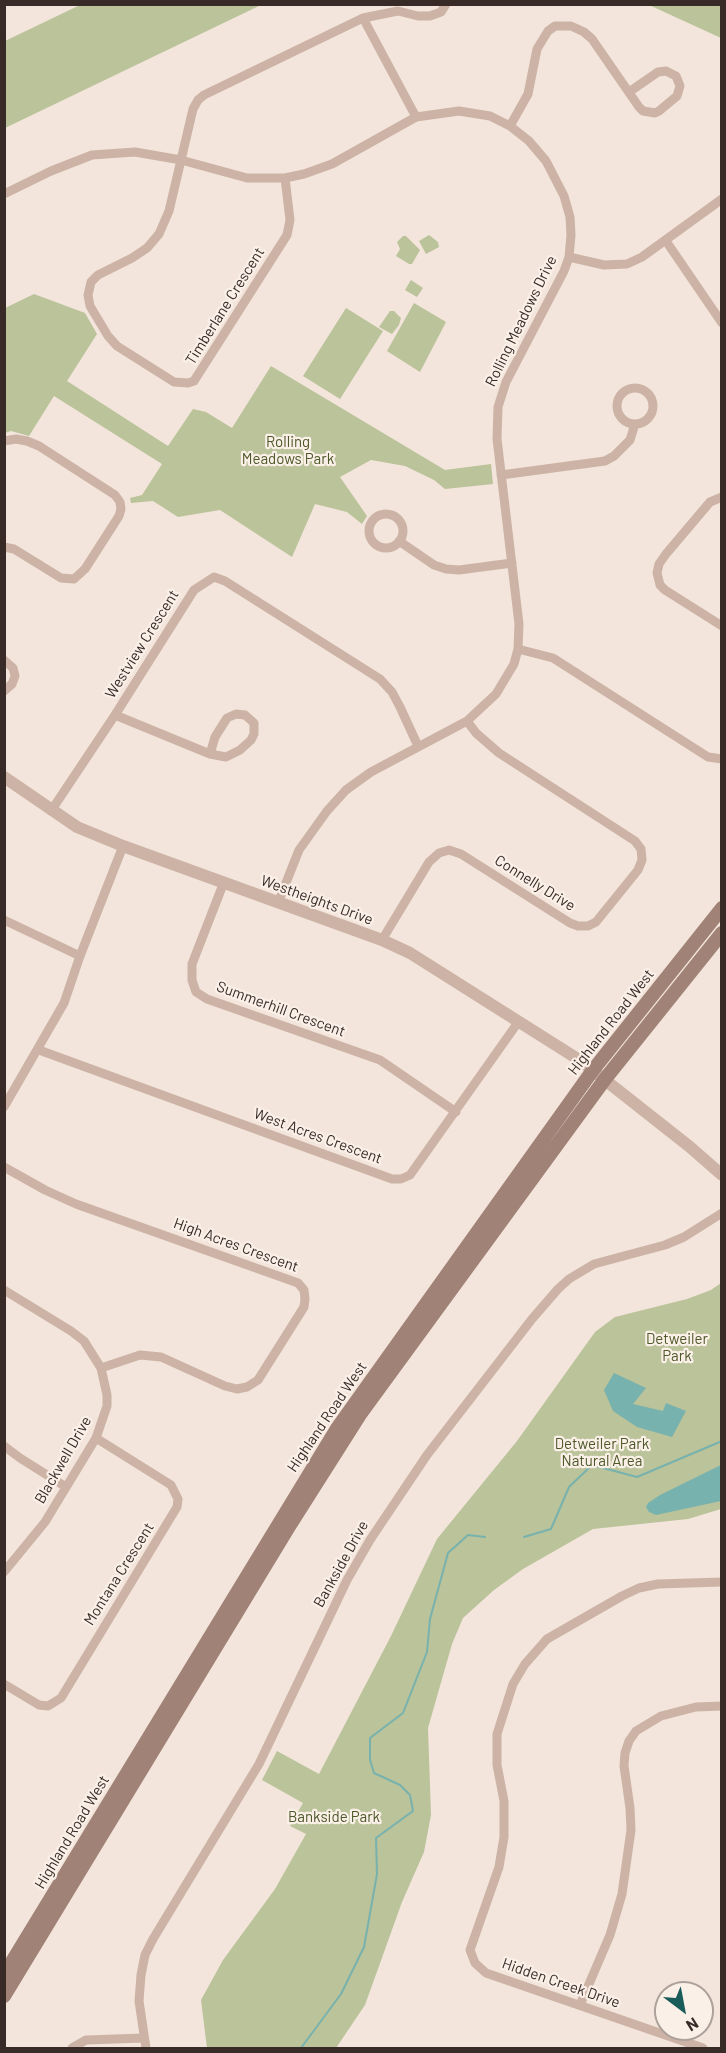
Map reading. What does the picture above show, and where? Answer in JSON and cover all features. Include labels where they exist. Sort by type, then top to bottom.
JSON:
[{"type":"main road","name":"Highland Road West","points":[[4,1975],[338,1427],[593,1070],[722,908]]},
{"type":"main road","name":"Highland Road West","points":[[4,1996],[329,1461],[374,1395],[605,1079],[722,933]]},
{"type":"street","points":[[181,160],[193,109],[204,95],[363,18],[401,8],[418,16],[430,16],[441,12],[446,4]]},
{"type":"street","points":[[363,18],[416,117]]},
{"type":"street","points":[[510,126],[528,94],[537,49],[548,31],[555,26],[571,26],[592,39],[629,92],[643,111],[655,113],[677,96],[680,86],[676,76],[666,71],[658,72],[629,92]]},
{"type":"street","name":"Rolling Meadows Drive","points":[[4,194],[92,154],[135,152],[181,160],[247,178],[285,178],[332,164],[416,117],[459,111],[489,116],[510,126],[529,141],[546,161],[564,196],[570,217],[571,236],[564,271],[506,382],[498,407],[497,439],[519,624],[518,649],[514,664],[496,694],[467,721],[371,772],[346,790],[327,811],[299,850],[278,903]]},
{"type":"street","name":"Timberlane Crescent","points":[[181,160],[169,211],[159,234],[147,248],[98,275],[91,282],[88,295],[90,306],[100,324],[117,346],[174,382],[188,383],[198,377],[287,235],[290,220],[285,178]]},
{"type":"street","points":[[568,257],[604,265],[627,264],[666,241],[722,199]]},
{"type":"street","points":[[666,241],[722,323]]},
{"type":"street","points":[[501,475],[604,460],[614,456],[630,440],[635,424]]},
{"type":"street","points":[[4,441],[16,439],[39,446],[115,495],[120,502],[121,509],[119,516],[85,569],[74,579],[61,578],[14,549],[4,547]]},
{"type":"street","points":[[722,497],[710,502],[666,554],[659,564],[657,573],[660,585],[665,590],[722,626]]},
{"type":"street","points":[[399,541],[434,565],[446,569],[459,570],[512,563]]},
{"type":"street","name":"Westview Crescent","points":[[51,811],[115,716],[194,590],[214,577],[225,581],[380,680],[392,692],[418,746]]},
{"type":"street","points":[[518,649],[553,658],[708,757],[722,759]]},
{"type":"street","points":[[4,660],[13,668],[15,676],[12,684],[4,691]]},
{"type":"street","points":[[115,716],[210,754],[226,757],[240,750],[254,734],[254,723],[245,715],[236,714],[227,718],[215,737],[210,754]]},
{"type":"street","name":"Connelly Drive","points":[[382,940],[429,862],[439,853],[448,850],[461,854],[578,926],[588,926],[596,922],[638,870],[642,860],[641,849],[635,841],[499,753],[476,733],[467,721]]},
{"type":"street","name":"Westheights Drive","points":[[4,777],[77,827],[123,846],[382,940],[410,953],[593,1070],[722,1175]]},
{"type":"street","points":[[4,1107],[39,1050],[64,1003],[123,846]]},
{"type":"street","name":"Summerhill Crescent","points":[[224,882],[192,964],[192,980],[196,992],[207,999],[380,1060],[456,1112]]},
{"type":"street","points":[[4,920],[80,956]]},
{"type":"street","name":"West Acres Crescent","points":[[39,1050],[392,1179],[401,1179],[410,1175],[519,1021]]},
{"type":"street","name":"High Acres Crescent","points":[[4,1167],[76,1204],[298,1283],[304,1290],[304,1307],[258,1380],[248,1387],[237,1389],[225,1386],[161,1357],[140,1355],[101,1368]]},
{"type":"street","name":"Bankside Drive","points":[[145,2044],[139,2001],[145,1955],[268,1746],[348,1580],[376,1531],[427,1455],[532,1319],[569,1279],[594,1264],[665,1245],[684,1237],[722,1213]]},
{"type":"street","name":"Blackwell Drive","points":[[4,1290],[84,1341],[101,1368],[107,1395],[107,1406],[96,1438],[45,1522],[4,1572]]},
{"type":"street","name":"Montana Crescent","points":[[4,1684],[39,1705],[48,1706],[61,1698],[177,1507],[178,1499],[171,1485],[96,1438]]},
{"type":"street","points":[[4,1446],[66,1487]]},
{"type":"street","name":"Hidden Creek Drive","points":[[703,2049],[486,1973],[471,1957],[471,1941],[486,1908],[500,1867],[504,1837],[504,1801],[497,1765],[497,1734],[505,1703],[525,1664],[540,1645],[562,1630],[639,1588],[658,1584],[722,1582]]},
{"type":"street","points":[[580,2005],[610,1935],[622,1894],[631,1830],[624,1766],[628,1741],[645,1724],[661,1716],[696,1707],[722,1706]]},
{"type":"street","points":[[72,2049],[86,2040],[145,2044]]},
{"type":"green space","points":[[80,5],[261,5],[5,128],[5,41]]},
{"type":"green space","points":[[649,5],[721,5],[721,38]]},
{"type":"green space","points":[[429,235],[438,242],[439,247],[426,254],[419,241]]},
{"type":"green space","points":[[406,236],[420,250],[412,264],[396,256],[400,249],[397,242]]},
{"type":"green space","points":[[411,280],[423,288],[417,297],[405,290]]},
{"type":"green space","name":"Rolling Meadows Park","points":[[34,294],[85,313],[97,334],[67,381],[168,446],[193,409],[206,412],[232,428],[271,366],[445,470],[491,464],[493,484],[445,489],[434,480],[405,466],[371,460],[340,477],[367,516],[362,524],[347,512],[315,504],[292,557],[220,510],[178,517],[153,501],[131,503],[130,498],[142,495],[162,464],[54,396],[29,436],[11,431],[5,433],[5,308]]},
{"type":"green space","points":[[414,303],[446,322],[420,372],[387,351]]},
{"type":"green space","points":[[346,308],[383,331],[340,399],[303,376]]},
{"type":"green space","points":[[390,311],[394,311],[401,318],[392,334],[379,327]]},
{"type":"green space","name":"Detweiler Park Natural Area","points":[[721,1283],[721,1509],[688,1519],[593,1529],[523,1569],[494,1590],[463,1618],[452,1644],[428,1728],[431,1815],[424,1852],[402,1902],[365,2005],[336,2048],[207,2048],[201,2000],[223,1960],[275,1889],[306,1834],[290,1826],[303,1803],[262,1780],[277,1751],[319,1774],[391,1636],[437,1539],[517,1441],[595,1332],[615,1317],[687,1299],[711,1290]]},
{"type":"water","points":[[614,1373],[646,1388],[633,1404],[663,1411],[666,1403],[686,1411],[672,1437],[637,1427],[613,1411],[604,1390]]},
{"type":"water","points":[[721,1465],[721,1501],[656,1515],[649,1512],[646,1507],[648,1503],[660,1495]]},
{"type":"waterway","points":[[524,1537],[551,1529],[569,1487],[592,1465],[637,1477],[722,1441]]},
{"type":"waterway","points":[[301,2048],[341,1994],[364,1947],[377,1874],[376,1838],[413,1811],[410,1795],[400,1785],[374,1773],[370,1760],[370,1738],[403,1713],[427,1652],[430,1619],[448,1553],[468,1535],[485,1537]]},
{"type":"park label","name":"Detweiler Park","points":[[677,1348]]},
{"type":"park label","name":"Bankside Park","points":[[334,1817]]}]
